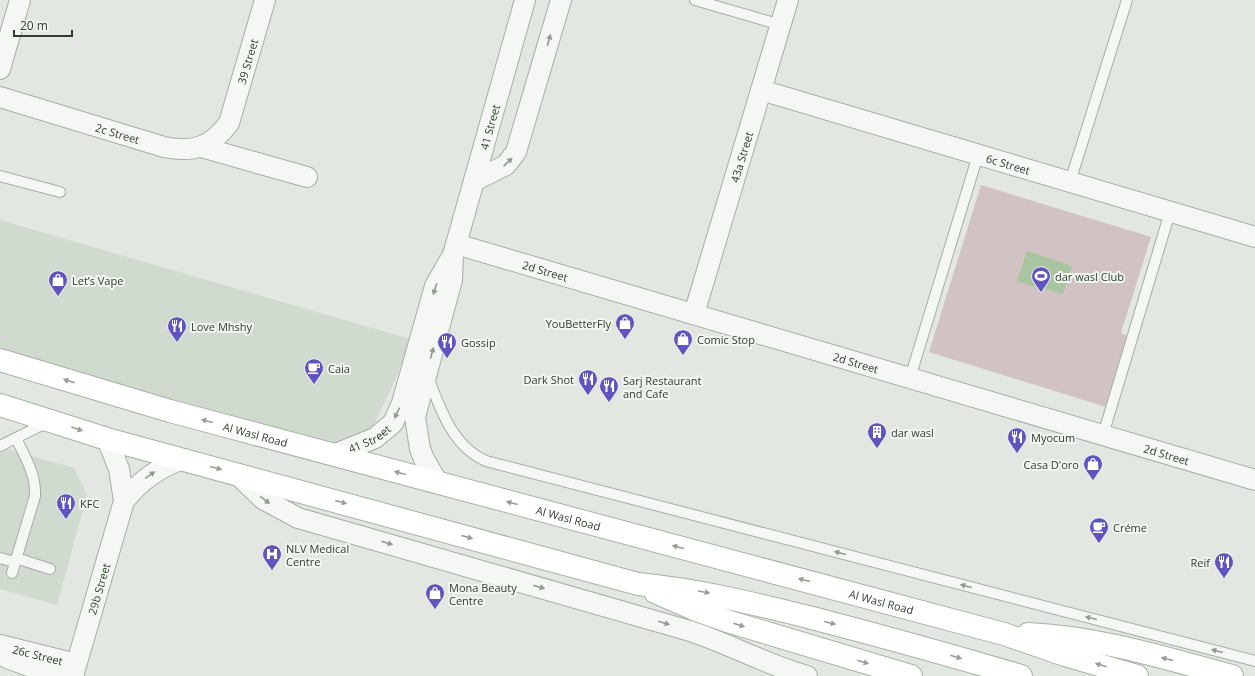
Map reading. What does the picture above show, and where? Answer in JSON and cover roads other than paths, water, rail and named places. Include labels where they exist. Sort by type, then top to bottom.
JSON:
[{"type":"main road","name":"Al Wasl Road","points":[[0,360],[170,411],[1004,634],[1065,655],[1137,676]]},
{"type":"main road","points":[[0,405],[52,420],[107,439],[638,584],[704,592],[737,599],[894,639],[1021,676]]},
{"type":"main road","points":[[638,584],[689,607],[727,621],[911,676]]},
{"type":"main road","points":[[1004,634],[1060,636],[1096,641],[1232,676]]},
{"type":"street","points":[[0,69],[20,0]]},
{"type":"street","name":"39 Street","points":[[229,123],[265,0]]},
{"type":"street","name":"41 Street","points":[[438,483],[424,459],[416,428],[415,417],[452,280],[455,249],[525,0]]},
{"type":"street","points":[[474,181],[506,165],[516,152],[561,0]]},
{"type":"street","name":"43a Street","points":[[694,314],[788,0]]},
{"type":"street","name":"6c Street","points":[[761,90],[1255,237]]},
{"type":"street","name":"2c Street","points":[[1,100],[164,148],[179,150],[201,146],[220,134],[229,123]]},
{"type":"street","points":[[201,146],[307,177]]},
{"type":"street","name":"41 Street","points":[[333,455],[375,438],[392,423],[402,403],[435,286],[440,274],[455,249]]},
{"type":"street","name":"2d Street","points":[[455,249],[694,314],[1255,480]]},
{"type":"street","name":"29b Street","points":[[107,439],[119,469],[124,501]]},
{"type":"street","name":"29b Street","points":[[73,673],[124,501],[135,486],[150,474],[166,465],[183,459]]},
{"type":"street","points":[[237,474],[263,499],[298,518],[707,636],[772,665],[808,676]]},
{"type":"street","name":"26c Street","points":[[0,645],[73,673]]},
{"type":"street","name":"26c Street","points":[[0,654],[73,673]]},
{"type":"lane","points":[[695,0],[781,25]]},
{"type":"lane","points":[[1070,182],[1127,0]]},
{"type":"lane","points":[[910,378],[978,154]]},
{"type":"lane","points":[[0,176],[60,192]]},
{"type":"lane","points":[[1103,435],[1170,212]]},
{"type":"lane","points":[[426,374],[447,421],[458,440],[470,451],[486,461],[1255,661]]},
{"type":"lane","points":[[0,446],[52,420]]},
{"type":"lane","points":[[12,573],[36,496],[36,487],[31,468],[16,438]]},
{"type":"lane","points":[[0,558],[16,560],[50,569]]},
{"type":"place","name":"dar wasl Club","points":[[1041,293]]},
{"type":"place","name":"Let’s Vape","points":[[58,297]]},
{"type":"place","name":"YouBetterFly","points":[[625,340]]},
{"type":"place","name":"Love Mhshy","points":[[177,343]]},
{"type":"place","name":"Comic Stop","points":[[683,356]]},
{"type":"place","name":"Gossip","points":[[447,359]]},
{"type":"place","name":"Caia","points":[[314,385]]},
{"type":"place","name":"Dark Shot","points":[[588,396]]},
{"type":"place","name":"Sarj Restaurant and Cafe","points":[[609,403]]},
{"type":"place","name":"dar wasl","points":[[877,449]]},
{"type":"place","name":"Myocum","points":[[1017,454]]},
{"type":"place","name":"Casa D'oro","points":[[1093,481]]},
{"type":"place","name":"KFC","points":[[66,520]]},
{"type":"place","name":"Créme","points":[[1099,544]]},
{"type":"place","name":"NLV Medical Centre","points":[[272,571]]},
{"type":"place","name":"Reif","points":[[1224,579]]},
{"type":"place","name":"Mona Beauty Centre","points":[[435,610]]}]
